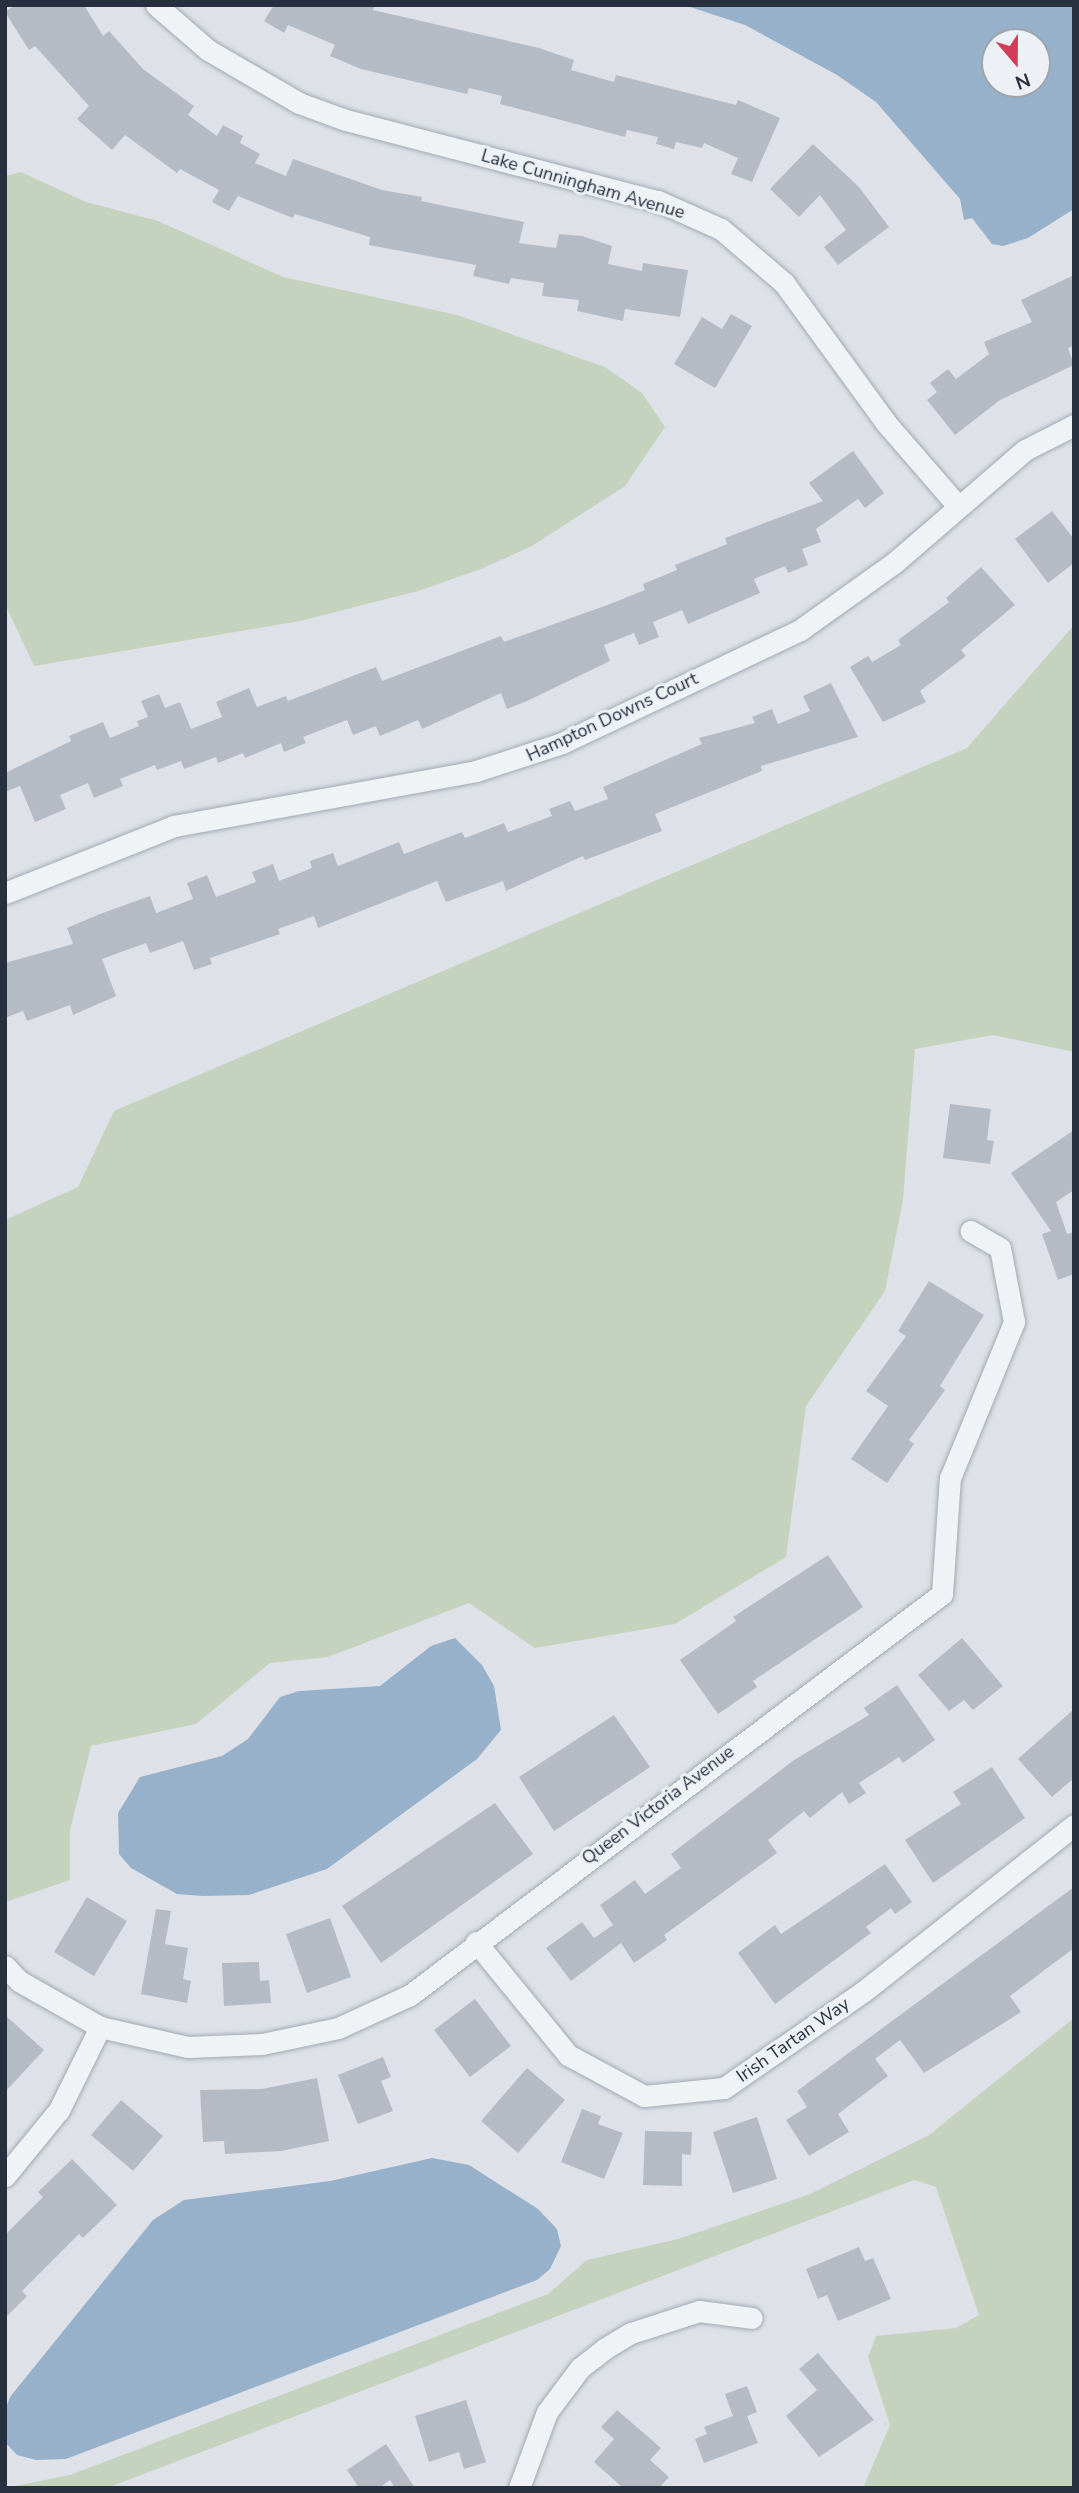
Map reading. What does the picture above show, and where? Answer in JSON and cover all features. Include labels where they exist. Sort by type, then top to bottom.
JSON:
[{"type":"street","name":"Lake Cunningham Avenue","points":[[156,5],[208,50],[299,103],[346,120],[658,201],[721,229],[784,283],[886,423],[958,506]]},
{"type":"street","name":"Hampton Downs Court","points":[[5,893],[174,826],[476,771],[562,743],[800,630],[848,599],[1025,450],[1074,425]]},
{"type":"street","name":"Queen Victoria Avenue","points":[[5,1966],[19,1981],[100,2027],[188,2047],[262,2045],[338,2028],[410,1995],[942,1594],[950,1478],[1014,1322],[1000,1248],[971,1231]]},
{"type":"street","name":"Irish Tartan Way","points":[[477,1942],[568,2054],[644,2096],[724,2088],[864,1991],[1074,1825]]},
{"type":"street","points":[[5,2176],[59,2110],[100,2027]]},
{"type":"street","points":[[519,2488],[547,2412],[580,2368],[604,2348],[631,2333],[699,2311],[752,2318]]},
{"type":"green space","points":[[21,172],[86,202],[158,221],[283,277],[457,315],[605,367],[642,393],[665,427],[625,486],[532,546],[481,569],[418,591],[300,621],[34,666],[5,604],[5,176]]},
{"type":"green space","points":[[1074,625],[1074,1052],[993,1035],[915,1049],[903,1200],[885,1291],[806,1406],[786,1557],[675,1624],[535,1648],[469,1603],[328,1657],[270,1663],[196,1724],[91,1746],[70,1830],[70,1880],[5,1902],[5,1220],[78,1187],[114,1111],[967,748]]},
{"type":"green space","points":[[1074,2018],[1074,2488],[863,2488],[890,2425],[868,2357],[876,2336],[956,2328],[979,2315],[936,2187],[914,2180],[107,2488],[5,2488],[70,2475],[548,2294],[587,2260],[678,2239],[808,2195],[929,2135]]},
{"type":"water","points":[[684,5],[1074,5],[1074,209],[1028,238],[1003,246],[992,244],[972,218],[964,220],[960,199],[876,102],[837,75],[745,25]]},
{"type":"water","points":[[455,1638],[482,1665],[494,1686],[501,1730],[477,1759],[327,1869],[249,1895],[203,1896],[177,1894],[131,1868],[119,1854],[118,1813],[140,1777],[222,1756],[248,1739],[280,1697],[299,1691],[380,1686],[431,1646]]},
{"type":"water","points":[[432,2158],[469,2165],[538,2209],[557,2229],[561,2246],[550,2269],[537,2280],[66,2459],[36,2460],[17,2455],[6,2443],[5,2410],[10,2397],[153,2220],[184,2200],[330,2181]]},
{"type":"building","points":[[15,5],[84,5],[103,36],[109,31],[143,69],[194,106],[188,115],[217,136],[223,125],[243,136],[240,143],[260,154],[255,163],[286,176],[293,159],[382,190],[422,197],[421,201],[524,222],[519,243],[556,248],[559,234],[582,236],[612,246],[608,264],[642,271],[643,263],[688,270],[680,317],[625,309],[623,321],[577,311],[579,300],[542,296],[544,283],[511,278],[509,284],[473,276],[476,265],[369,245],[370,237],[295,214],[293,218],[238,196],[229,211],[212,202],[219,190],[180,169],[177,173],[125,135],[112,150],[77,119],[89,106],[35,46],[29,50],[5,12]]},
{"type":"building","points":[[274,5],[375,5],[373,10],[539,48],[574,60],[571,70],[614,82],[616,75],[736,105],[738,100],[780,118],[752,182],[731,174],[738,158],[704,143],[702,148],[676,142],[674,149],[656,144],[658,137],[627,130],[625,137],[500,104],[502,96],[469,88],[467,94],[361,69],[330,56],[335,45],[288,25],[284,33],[264,21]]},
{"type":"building","points":[[813,144],[859,187],[889,227],[838,265],[824,247],[846,230],[820,195],[799,217],[770,189]]},
{"type":"building","points":[[1074,275],[1074,346],[1068,348],[1074,365],[1000,400],[955,435],[927,400],[937,392],[930,383],[948,369],[956,379],[989,354],[984,342],[1032,322],[1021,300]]},
{"type":"building","points":[[731,314],[752,326],[715,388],[674,364],[702,317],[722,329]]},
{"type":"building","points":[[853,451],[884,493],[865,508],[858,499],[816,529],[821,542],[802,549],[808,565],[788,573],[785,566],[754,579],[760,593],[688,624],[682,610],[653,622],[659,637],[639,645],[634,633],[604,645],[610,661],[527,701],[507,709],[501,693],[422,729],[418,720],[380,736],[376,726],[353,735],[347,720],[303,737],[306,743],[284,752],[281,743],[245,758],[243,753],[218,763],[216,757],[184,769],[181,761],[157,770],[155,765],[120,779],[123,786],[94,798],[88,783],[60,795],[66,809],[35,822],[20,786],[5,792],[5,773],[71,741],[69,736],[103,722],[110,738],[139,726],[137,721],[148,717],[141,701],[159,694],[165,708],[180,702],[191,729],[222,717],[216,702],[249,688],[257,707],[286,696],[288,701],[376,667],[382,681],[501,636],[504,642],[645,590],[643,584],[677,570],[675,565],[727,544],[725,538],[823,501],[809,483]]},
{"type":"building","points":[[1052,511],[1074,539],[1074,563],[1048,583],[1015,539]]},
{"type":"building","points":[[981,567],[1015,605],[961,650],[966,656],[920,691],[926,702],[883,722],[850,667],[868,656],[872,662],[901,645],[898,640],[949,602],[946,598]]},
{"type":"building","points":[[831,683],[858,737],[761,766],[762,771],[655,814],[662,831],[585,860],[583,856],[506,891],[503,881],[446,902],[437,881],[318,928],[314,916],[278,929],[280,934],[210,958],[212,964],[194,970],[183,941],[150,953],[146,943],[102,959],[116,996],[73,1015],[70,1005],[27,1021],[23,1011],[5,1018],[5,963],[73,944],[67,928],[100,914],[150,896],[156,913],[193,899],[187,883],[207,875],[216,897],[256,882],[252,872],[273,864],[279,881],[312,868],[310,861],[333,853],[338,866],[399,842],[404,854],[462,832],[465,838],[504,823],[508,832],[552,816],[549,809],[570,801],[575,811],[608,799],[603,787],[702,744],[699,738],[755,723],[752,717],[772,709],[778,724],[810,711],[803,696]]},
{"type":"building","points":[[950,1104],[991,1109],[987,1140],[994,1141],[990,1164],[943,1158]]},
{"type":"building","points":[[1074,1130],[1074,1190],[1056,1202],[1067,1234],[1074,1232],[1074,1274],[1058,1280],[1042,1234],[1051,1231],[1011,1173]]},
{"type":"building","points":[[929,1281],[984,1315],[940,1386],[945,1390],[909,1440],[914,1444],[887,1483],[851,1459],[888,1406],[866,1391],[906,1336],[898,1331]]},
{"type":"building","points":[[828,1555],[863,1607],[753,1681],[757,1687],[718,1714],[680,1660],[736,1621],[733,1617]]},
{"type":"building","points":[[962,1638],[1003,1686],[973,1710],[964,1700],[949,1711],[918,1675]]},
{"type":"building","points":[[897,1685],[935,1740],[903,1763],[899,1757],[859,1783],[866,1793],[849,1804],[842,1792],[810,1818],[804,1811],[768,1840],[777,1853],[664,1935],[667,1940],[634,1963],[621,1943],[571,1981],[546,1948],[582,1922],[594,1938],[613,1925],[600,1905],[635,1880],[645,1894],[681,1868],[671,1854],[794,1760],[869,1715],[864,1708]]},
{"type":"building","points":[[1074,1709],[1074,1778],[1052,1797],[1018,1759]]},
{"type":"building","points":[[614,1715],[650,1767],[554,1831],[519,1777]]},
{"type":"building","points":[[992,1767],[1025,1818],[933,1883],[905,1840],[961,1804],[953,1792]]},
{"type":"building","points":[[495,1803],[533,1854],[381,1963],[342,1906]]},
{"type":"building","points":[[885,1864],[912,1902],[895,1914],[891,1908],[866,1927],[871,1933],[775,2004],[738,1953],[775,1925],[781,1934]]},
{"type":"building","points":[[1074,1887],[1074,1948],[1010,1996],[1021,2012],[924,2073],[900,2040],[875,2059],[888,2076],[838,2114],[849,2132],[809,2156],[786,2120],[807,2107],[797,2091]]},
{"type":"building","points":[[87,1897],[127,1921],[94,1976],[54,1952]]},
{"type":"building","points":[[156,1909],[171,1911],[165,1944],[188,1948],[183,1979],[191,1981],[187,2003],[141,1994]]},
{"type":"building","points":[[330,1918],[351,1977],[307,1993],[286,1934]]},
{"type":"building","points":[[259,1962],[260,1981],[269,1980],[271,2003],[224,2006],[222,1963]]},
{"type":"building","points":[[475,1999],[511,2046],[470,2077],[434,2030]]},
{"type":"building","points":[[5,2015],[44,2050],[5,2092]]},
{"type":"building","points":[[383,2057],[391,2077],[381,2081],[393,2111],[358,2124],[338,2075]]},
{"type":"building","points":[[527,2068],[565,2100],[518,2153],[481,2121]]},
{"type":"building","points":[[317,2078],[329,2141],[281,2151],[225,2154],[224,2141],[203,2142],[200,2090],[262,2089]]},
{"type":"building","points":[[121,2100],[163,2136],[133,2171],[91,2135]]},
{"type":"building","points":[[582,2109],[601,2116],[598,2124],[623,2133],[604,2179],[561,2162]]},
{"type":"building","points":[[757,2117],[777,2179],[733,2193],[713,2132]]},
{"type":"building","points":[[645,2131],[692,2132],[691,2155],[682,2154],[682,2186],[643,2185]]},
{"type":"building","points":[[72,2159],[117,2205],[83,2238],[79,2234],[22,2291],[27,2296],[5,2318],[5,2235],[43,2197],[38,2192]]},
{"type":"building","points":[[859,2247],[865,2261],[873,2258],[891,2299],[838,2321],[827,2295],[818,2299],[806,2269]]},
{"type":"building","points":[[818,2353],[874,2420],[819,2457],[786,2416],[817,2390],[799,2369]]},
{"type":"building","points":[[747,2386],[757,2412],[747,2416],[758,2443],[704,2463],[695,2439],[707,2434],[704,2427],[733,2416],[725,2394]]},
{"type":"building","points":[[466,2400],[486,2462],[464,2469],[459,2452],[429,2462],[415,2416]]},
{"type":"building","points":[[617,2410],[661,2448],[650,2460],[669,2477],[659,2488],[623,2488],[594,2462],[614,2439],[601,2427]]},
{"type":"building","points":[[386,2444],[415,2488],[395,2488],[390,2480],[379,2488],[359,2488],[347,2470]]}]
